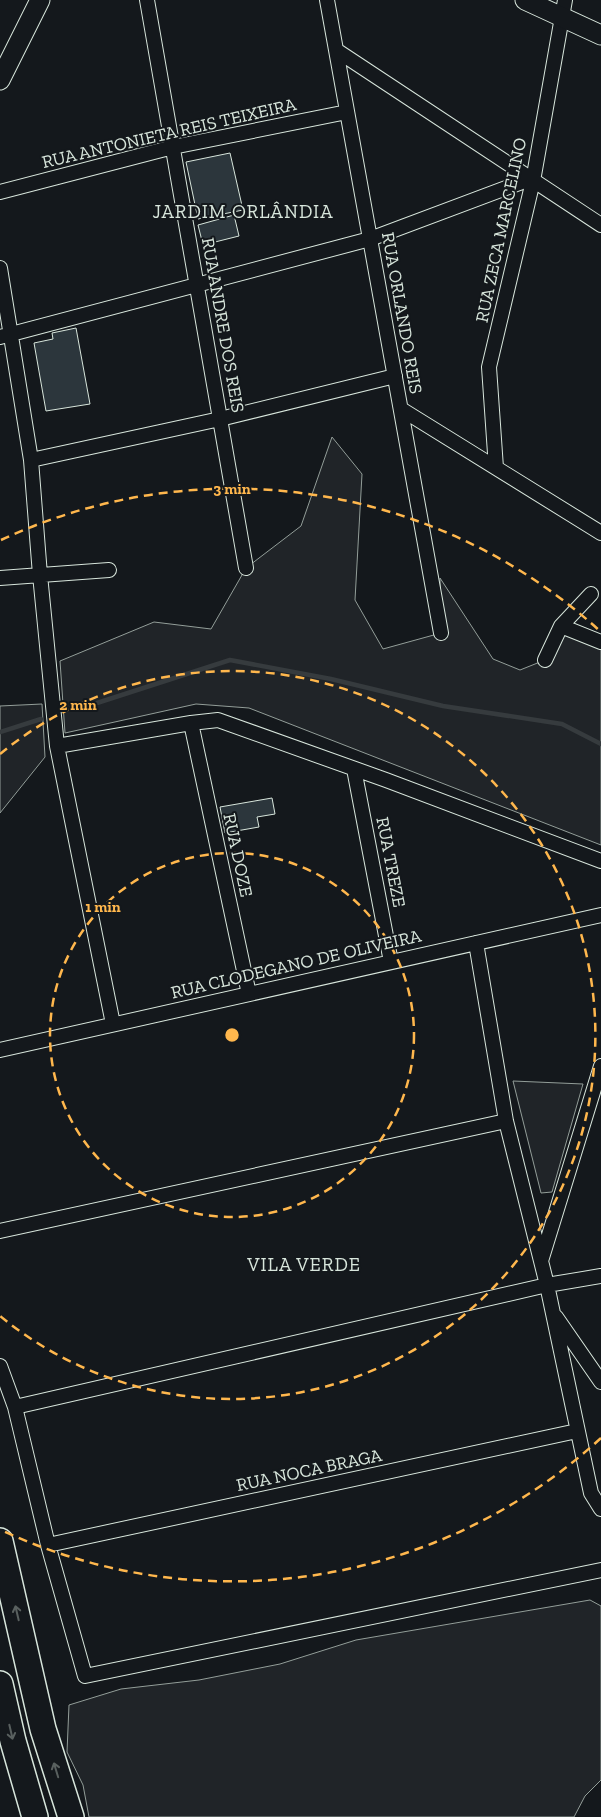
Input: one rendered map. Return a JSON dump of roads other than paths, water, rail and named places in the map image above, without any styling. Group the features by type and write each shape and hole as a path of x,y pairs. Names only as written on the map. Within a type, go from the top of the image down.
{"highway":[{"path":"0,1541 44,1729 70,1817"},
{"path":"0,1684 13,1741 35,1817"}],"main road":[{"path":"0,80 40,0"},
{"path":"525,0 563,8 601,35"}],"street":[{"name":"RUA ANDRE DOS REIS","path":"147,0 246,568"},
{"name":"RUA ORLANDO REIS","path":"327,0 441,633"},
{"name":"RUA ZECA MARCELINO","path":"496,468 490,367 532,180 563,8"},
{"path":"336,50 601,225"},
{"name":"RUA ANTONIETA REIS TEIXEIRA","path":"0,192 173,147 347,112"},
{"path":"6,336 370,239 532,180"},
{"path":"0,268 6,336 32,460 40,575 57,746 112,1024"},
{"path":"32,460 220,419 395,376"},
{"path":"401,409 601,533"},
{"path":"0,578 108,570"},
{"path":"545,660 561,626 591,594"},
{"path":"561,626 601,642"},
{"path":"57,746 218,720 601,861"},
{"name":"RUA DOZE","path":"191,723 249,994"},
{"name":"RUA TREZE","path":"354,769 391,962"},
{"name":"RUA CLODEGANO DE OLIVEIRA","path":"0,1050 601,915"},
{"path":"476,943 506,1121 547,1285 591,1493 601,1508"},
{"path":"541,1262 601,1066"},
{"path":"0,1231 506,1121"},
{"path":"14,1407 547,1285 601,1276"},
{"path":"552,1312 601,1382"},
{"path":"0,1366 14,1407 48,1545 85,1676 601,1570"},
{"name":"RUA NOCA BRAGA","path":"48,1545 577,1431"}],"waterway":[{"path":"97,703 230,660 331,679 443,706 562,724 601,744"},
{"path":"0,732 41,719"}],"district":[{"name":"JARDIM ORLÂNDIA","path":"243,211"},
{"name":"VILA VERDE","path":"304,1264"}]}
